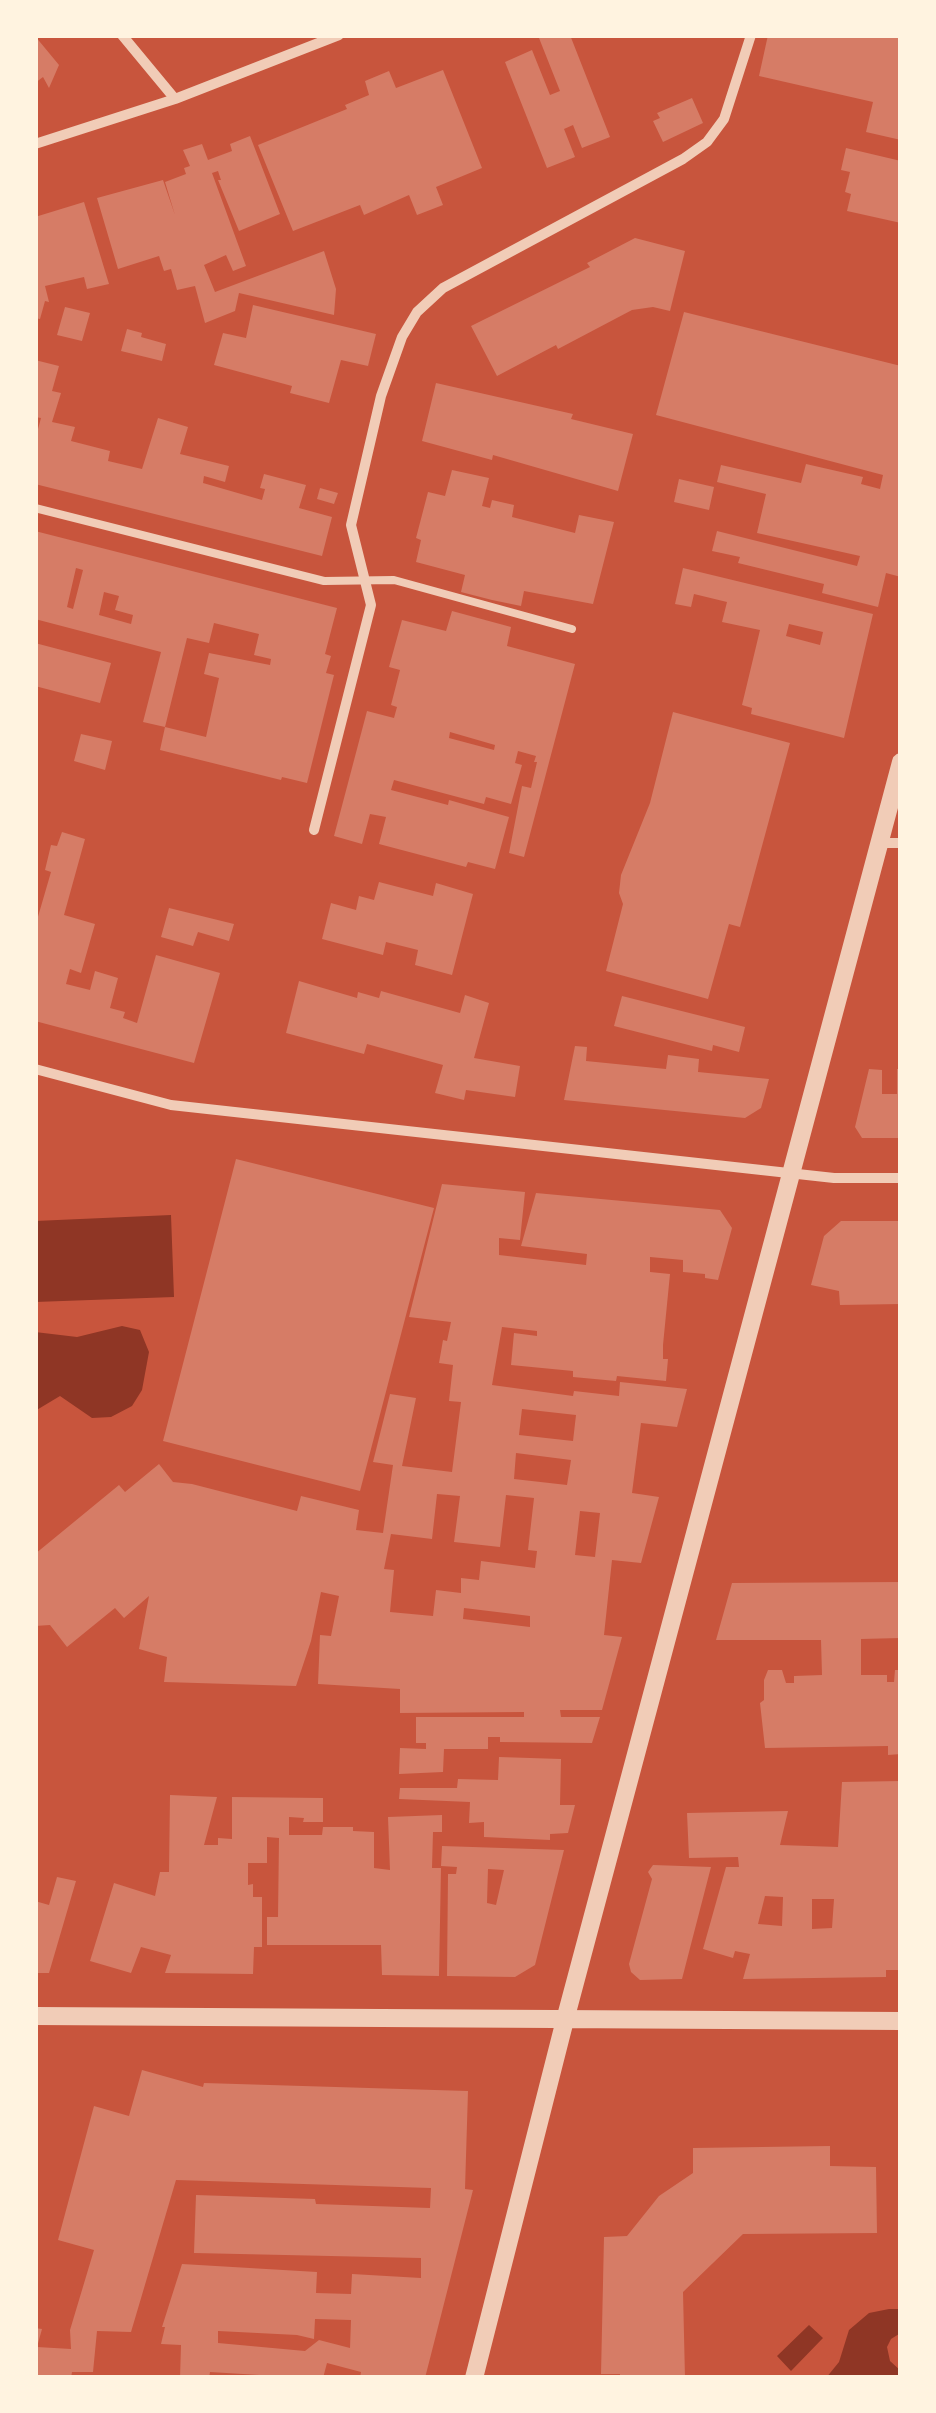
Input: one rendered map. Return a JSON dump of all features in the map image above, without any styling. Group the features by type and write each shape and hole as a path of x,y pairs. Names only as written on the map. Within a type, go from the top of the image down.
{"street":[{"path":"122,35 175,98"},
{"path":"35,144 175,98 339,35"},
{"path":"314,830 371,605 351,524 381,396 402,338 417,312 443,288 683,159 707,142 724,119 751,35"},
{"path":"474,2378 565,2020 901,762"},
{"path":"878,844 901,842"},
{"path":"35,1069 171,1104 834,1178 901,1178"},
{"path":"35,2016 901,2022"}],"lane":[{"path":"35,508 324,582 394,580 572,629"}],"shaded area":[{"path":"171,1215 174,1297 35,1302 35,1221"},
{"path":"122,1326 140,1330 149,1352 142,1390 132,1406 111,1417 92,1418 60,1396 35,1411 35,1332 77,1337"},
{"path":"900,2309 899,2334 887,2347 890,2361 901,2371 901,2378 826,2378 839,2362 849,2330 869,2313"},
{"path":"809,2325 823,2338 791,2371 777,2356"}],"building":[{"path":"570,35 610,137 582,148 573,125 564,129 575,157 547,168 505,62 532,50 550,95 560,91 539,38"},
{"path":"768,35 901,35 901,140 866,132 873,102 759,76"},
{"path":"35,36 59,65 49,88 43,77 35,83"},
{"path":"443,70 482,168 436,187 443,205 417,215 409,195 364,215 360,205 293,231 258,145 347,109 345,105 369,95 365,81 389,71 396,88"},
{"path":"692,98 703,123 663,142 653,121 660,118 657,113"},
{"path":"250,136 280,214 239,231 218,171 212,173 246,266 233,271 226,255 204,265 215,292 324,251 336,289 334,315 239,293 235,311 205,323 195,286 177,290 171,269 164,271 159,256 118,269 97,198 163,180 175,215 165,182 186,174 184,168 190,166 183,150 202,144 208,160 232,151 230,144"},
{"path":"846,148 901,161 901,223 847,211 851,194 845,192 850,172 841,170"},
{"path":"84,202 109,284 87,289 84,277 45,286 49,302 45,301 40,319 35,318 35,217"},
{"path":"635,238 685,251 670,311 653,307 632,310 497,376 471,326 590,267 587,263"},
{"path":"253,305 376,334 368,366 341,360 329,403 290,393 292,386 214,365 223,333 246,338"},
{"path":"65,307 90,313 82,341 57,335"},
{"path":"684,312 901,366 901,577 886,573 878,607 822,593 824,584 738,563 740,557 712,551 717,531 857,566 860,556 757,533 766,494 717,482 721,465 801,483 806,464 863,477 861,484 880,489 883,475 656,415"},
{"path":"127,329 166,344 162,361 121,351"},
{"path":"35,360 59,366 52,391 61,393 52,422 75,427 71,441 110,451 108,461 142,469 158,418 188,427 180,454 229,466 225,482 204,476 203,483 262,500 264,474 306,485 299,508 332,517 322,556 35,484 35,440 41,418 35,417"},
{"path":"436,383 573,414 571,419 633,434 618,491 493,455 492,460 422,441"},
{"path":"452,470 489,478 482,506 490,508 492,500 514,505 512,517 575,533 579,515 614,522 593,604 524,591 521,606 492,600 461,592 465,575 416,562 421,540 416,538 428,492 445,496"},
{"path":"679,479 714,487 709,510 674,502"},
{"path":"320,488 338,493 334,504 317,499"},
{"path":"35,531 337,608 325,654 331,656 326,673 334,675 307,783 160,750 165,727 143,722 161,652 35,619","holes":["76,568 83,570 73,609 67,607","104,592 119,596 115,610 133,615 131,624 99,615","214,623 259,634 254,655 271,659 270,665 209,653 204,674 219,678 206,737 165,727 187,638 209,643"]},
{"path":"683,568 873,614 844,738 751,714 752,708 742,705 760,630 722,622 727,602 694,594 691,607 675,604","holes":["789,624 823,632 820,645 786,636"]},
{"path":"452,611 511,627 507,646 575,664 524,857 509,853 522,786 531,788 536,756 518,751 515,763 522,765 511,804 486,797 484,804 394,780 391,790 448,805 449,800 509,817 495,869 468,862 466,867 379,844 386,817 370,814 362,844 334,836 367,711 394,718 397,707 391,705 400,670 389,667 402,620 446,631","holes":["450,732 495,745 494,750 449,738"]},
{"path":"35,643 111,663 100,703 35,686"},
{"path":"673,712 790,743 740,927 729,924 708,999 606,971 623,904 619,893 621,875 650,803"},
{"path":"81,734 112,741 105,770 74,761"},
{"path":"62,832 85,839 64,915 95,924 81,973 70,969 66,984 90,990 95,971 118,978 110,1008 125,1012 123,1018 137,1023 156,955 220,973 194,1063 35,1021 35,927 51,872 45,870 51,845 57,846"},
{"path":"379,882 433,896 436,883 473,894 452,975 415,965 418,950 386,942 383,955 322,939 331,903 356,910 359,896 374,900"},
{"path":"169,908 234,924 229,941 198,932 193,946 161,937"},
{"path":"299,981 357,998 358,992 379,998 381,991 460,1013 465,995 489,1003 474,1058 520,1066 515,1097 466,1090 464,1100 435,1093 443,1065 367,1044 364,1054 286,1033"},
{"path":"622,996 745,1027 739,1052 713,1045 712,1051 614,1026"},
{"path":"575,1046 587,1047 586,1061 666,1069 668,1055 699,1059 698,1072 769,1079 761,1108 745,1118 564,1100"},
{"path":"869,1069 882,1070 882,1094 897,1094 897,1069 901,1069 901,1138 862,1138 855,1127"},
{"path":"236,1159 434,1208 360,1491 163,1441"},
{"path":"442,1184 525,1192 520,1240 499,1238 499,1255 586,1265 587,1254 521,1246 536,1193 720,1210 732,1228 718,1280 683,1272 683,1260 650,1257 650,1272 670,1274 663,1345 663,1359 668,1359 666,1381 573,1377 573,1371 511,1365 514,1333 537,1336 537,1331 502,1327 492,1385 573,1396 574,1391 619,1396 620,1382 687,1389 677,1427 641,1423 632,1493 659,1497 641,1563 612,1560 604,1635 622,1637 602,1710 560,1710 561,1717 600,1717 592,1743 500,1742 500,1737 488,1737 488,1749 444,1749 443,1772 399,1774 400,1748 426,1749 426,1743 416,1743 416,1717 524,1717 524,1712 400,1713 400,1689 318,1684 320,1635 331,1636 339,1596 321,1592 296,1686 164,1682 167,1657 139,1649 149,1596 124,1618 115,1608 67,1647 50,1625 35,1626 35,1554 119,1485 125,1492 159,1464 173,1482 297,1511 301,1496 359,1510 356,1530 383,1533 393,1465 373,1462 390,1394 416,1398 402,1466 452,1472 461,1402 449,1401 453,1365 439,1363 451,1322 409,1317","holes":["522,1409 576,1415 573,1441 519,1435","516,1453 571,1460 567,1485 514,1479","437,1494 460,1496 454,1542 500,1547 506,1495 534,1498 528,1550 537,1551 535,1568 481,1561 479,1580 461,1578 461,1593 436,1590 433,1616 390,1612 394,1570 384,1569 391,1534 432,1539","580,1511 600,1513 595,1557 575,1555","464,1608 530,1616 530,1627 463,1619"]},
{"path":"841,1221 901,1221 901,1304 840,1305 839,1291 811,1285 824,1236"},
{"path":"901,1582 901,1638 861,1639 861,1675 887,1675 887,1682 894,1682 895,1670 901,1670 901,1754 888,1755 888,1746 765,1748 760,1703 764,1700 768,1670 782,1670 786,1683 794,1683 794,1676 822,1675 821,1640 716,1640 732,1583"},
{"path":"499,1757 561,1759 560,1805 575,1805 568,1833 550,1834 550,1840 484,1837 484,1822 469,1823 470,1802 399,1799 400,1788 457,1788 458,1779 498,1780"},
{"path":"901,1781 901,1970 886,1970 886,1977 743,1979 750,1954 735,1951 733,1958 703,1949 726,1867 739,1867 738,1857 689,1858 687,1813 788,1811 780,1845 838,1847 842,1782","holes":["765,1896 783,1897 782,1926 758,1924","812,1899 834,1899 832,1928 812,1929"]},
{"path":"170,1795 217,1797 204,1845 218,1845 218,1838 232,1839 232,1797 323,1798 323,1822 289,1817 289,1835 322,1835 323,1827 374,1832 374,1868 390,1870 388,1817 442,1815 442,1832 433,1832 432,1868 441,1868 439,1976 382,1975 381,1945 267,1945 267,1917 278,1917 279,1838 267,1837 267,1863 248,1863 248,1885 253,1884 253,1897 262,1897 262,1947 254,1947 253,1974 165,1973 171,1955 141,1947 131,1973 90,1961 114,1883 155,1896 160,1872 169,1872"},
{"path":"442,1846 564,1850 535,1965 515,1977 447,1976 448,1874 456,1874 457,1867 441,1866","holes":["488,1869 504,1870 496,1905 487,1903"]},
{"path":"653,1865 711,1867 682,1979 640,1980 631,1972 629,1964 652,1879 648,1872"},
{"path":"57,1877 76,1881 49,1973 35,1973 35,1901 49,1905"},
{"path":"142,2070 203,2087 204,2083 468,2091 465,2189 473,2190 425,2378 360,2378 361,2372 327,2363 323,2378 258,2378 259,2375 210,2372 209,2378 180,2378 181,2345 161,2344 162,2327 182,2264 317,2272 316,2293 351,2294 352,2274 421,2278 421,2258 194,2253 196,2195 430,2208 431,2188 176,2180 131,2332 97,2331 93,2372 72,2372 71,2378 35,2378 35,2328 42,2329 37,2347 71,2349 70,2330 94,2250 58,2240 94,2106 129,2116","holes":["315,2319 351,2320 350,2348 319,2340 305,2351 218,2343 218,2331 314,2339"]},
{"path":"830,2146 830,2166 876,2167 877,2233 743,2234 683,2292 685,2378 620,2378 620,2374 601,2374 604,2237 627,2236 659,2196 693,2173 693,2148"}]}
